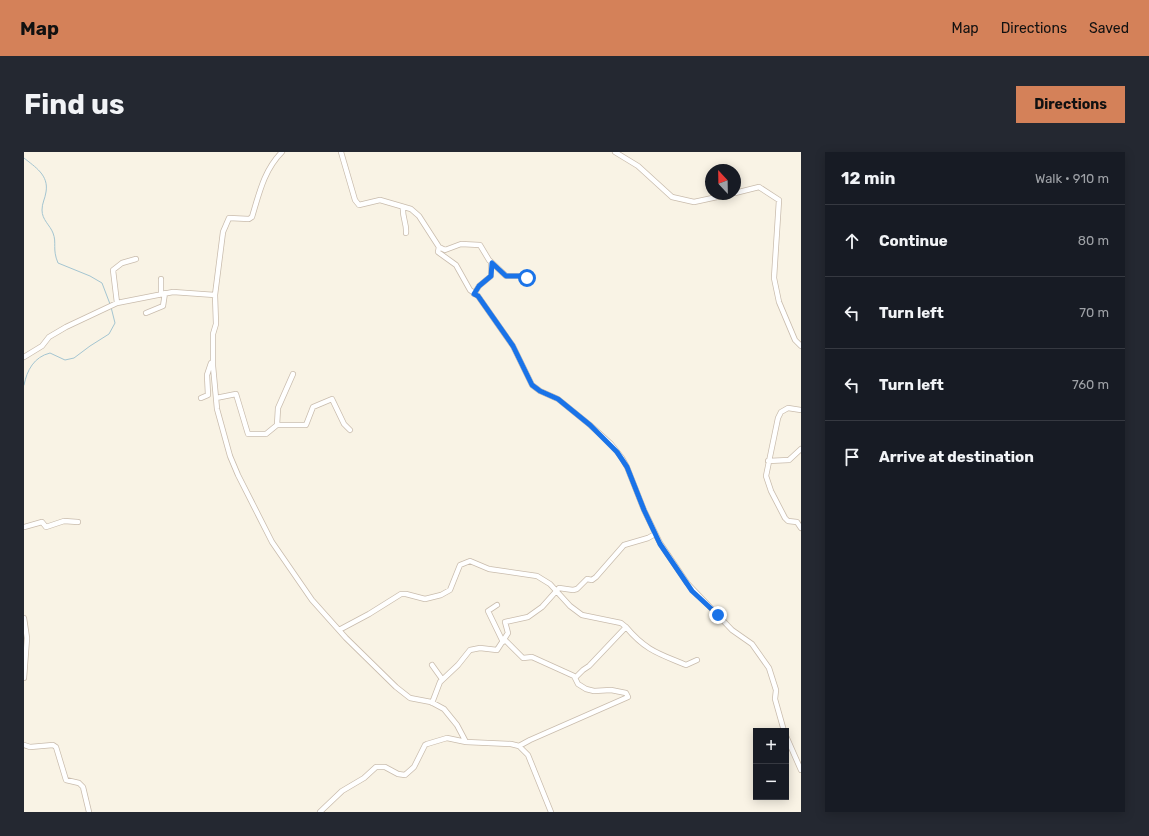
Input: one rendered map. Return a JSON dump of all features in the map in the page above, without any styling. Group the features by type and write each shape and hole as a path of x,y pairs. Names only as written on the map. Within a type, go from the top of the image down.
{"street":[{"path":"282,152 270,165 259,192 252,217 249,219 232,218 226,221 220,245 214,295 216,324 213,334 213,359 216,398 230,456 265,532 307,594 380,673 410,698 440,706 449,714 466,742"},
{"path":"341,152 357,203 359,205 380,200 411,208 419,216 439,247 445,250 461,244 479,245 492,263 506,276 525,276 527,278"},
{"path":"615,152 638,166 672,197 694,202 705,200"},
{"path":"741,192 760,187 779,200 774,278 775,290 795,340 801,346"},
{"path":"403,207 403,218 406,233"},
{"path":"439,247 438,252 456,266 470,290 478,296 513,346 532,385 540,391 558,399 590,425 617,452 627,467 655,534 692,591 732,630 752,644 769,668 776,690 775,699 783,728"},
{"path":"117,303 113,270 122,264 136,259"},
{"path":"474,294 479,286 491,276 492,263"},
{"path":"146,313 162,306 163,294 161,279"},
{"path":"24,357 42,346 49,337 66,327 117,303 163,294 189,292 214,295"},
{"path":"200,398 208,395 208,375 213,359"},
{"path":"277,425 278,408 293,374"},
{"path":"216,398 236,394 249,435 266,434 277,425 306,424 313,407 332,399 344,424 350,430"},
{"path":"801,410 790,408 780,414 768,461 766,476 771,491 786,520 797,522 801,528"},
{"path":"768,461 789,460 801,449"},
{"path":"24,527 42,522 46,527 64,521 78,522"},
{"path":"432,703 438,685 442,679 458,665 470,650 480,648 495,651 504,641 508,633 505,622 528,617 542,607 561,588 573,590 577,589 587,579 592,580 596,577 624,545 655,534"},
{"path":"339,630 370,614 401,594 425,599 441,595 450,590 460,565 470,561 489,568 537,576 550,584 570,606 582,615 621,623 646,648 677,663 686,665 697,660"},
{"path":"497,605 488,611 504,641 523,658 532,657 576,677 578,684 586,689 594,691 621,691 626,693 628,697 519,746"},
{"path":"24,618 27,638 24,678"},
{"path":"576,677 589,666 626,627"},
{"path":"432,665 442,679"},
{"path":"320,812 342,791 364,778 376,767 385,767 398,774 404,775 414,767 425,745 447,738 466,742 511,744 519,746 528,755 551,812"},
{"path":"789,743 801,770"},
{"path":"24,745 30,747 53,745 56,747 66,780 79,783 83,787 90,812"}],"waterway":[{"path":"24,158 37,168 45,181 46,192 42,205 42,214 53,233 55,240 55,254 58,263 90,276 102,283 110,304"},
{"path":"24,385 29,369 44,355 50,353 65,360 74,358 109,334 115,323 111,307"}],"route":[{"path":"527,278 526,276 506,276 492,263 491,276 479,286 474,294 478,296 513,346 532,385 540,391 558,399 611,444 622,458 660,544 692,591 718,615"}]}
